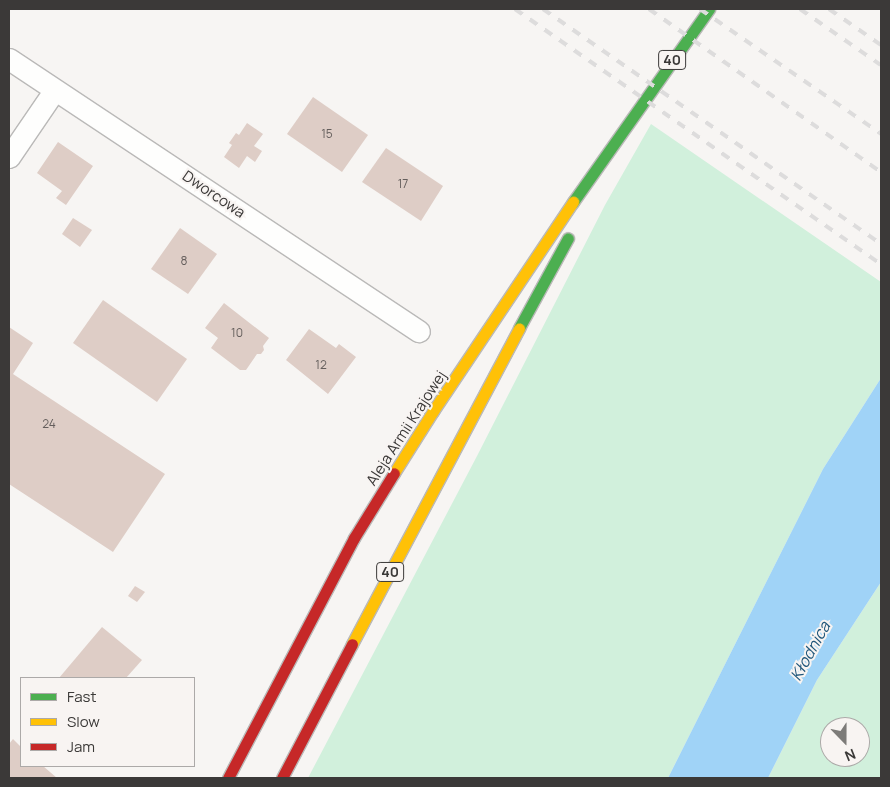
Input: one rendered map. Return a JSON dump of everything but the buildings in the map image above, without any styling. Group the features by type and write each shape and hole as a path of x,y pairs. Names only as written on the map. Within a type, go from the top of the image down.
{"main road":[{"name":"Aleja Armii Krajowej","path":"228,778 354,538 434,411 636,111 709,9"},
{"name":"Aleja Armii Krajowej","path":"591,197 636,111"},
{"name":"40","path":"282,778 498,366 572,231"}],"street":[{"name":"Dworcowa","path":"9,59 54,91 419,331"},
{"path":"9,157 54,91"}],"green space":[{"path":"651,124 881,282 881,378 823,469 668,778 308,778 477,456 605,205"},
{"path":"881,582 881,778 768,778 817,680"}],"water":[{"name":"Kłodnica","path":"881,378 881,582 817,680 768,778 668,778 823,469"}],"railway":[{"path":"515,9 881,264"},
{"path":"543,9 881,244"},
{"path":"649,9 881,172"},
{"path":"700,9 881,134"},
{"path":"800,9 881,65"},
{"path":"829,9 881,45"}],"traffic: fast":[{"path":"573,202 709,9"},
{"path":"519,328 568,238"}],"traffic: slow":[{"path":"394,473 433,411 573,202"},
{"path":"352,644 519,328"}],"traffic: jam":[{"path":"228,778 354,538 394,473"},
{"path":"282,778 352,644"}]}
